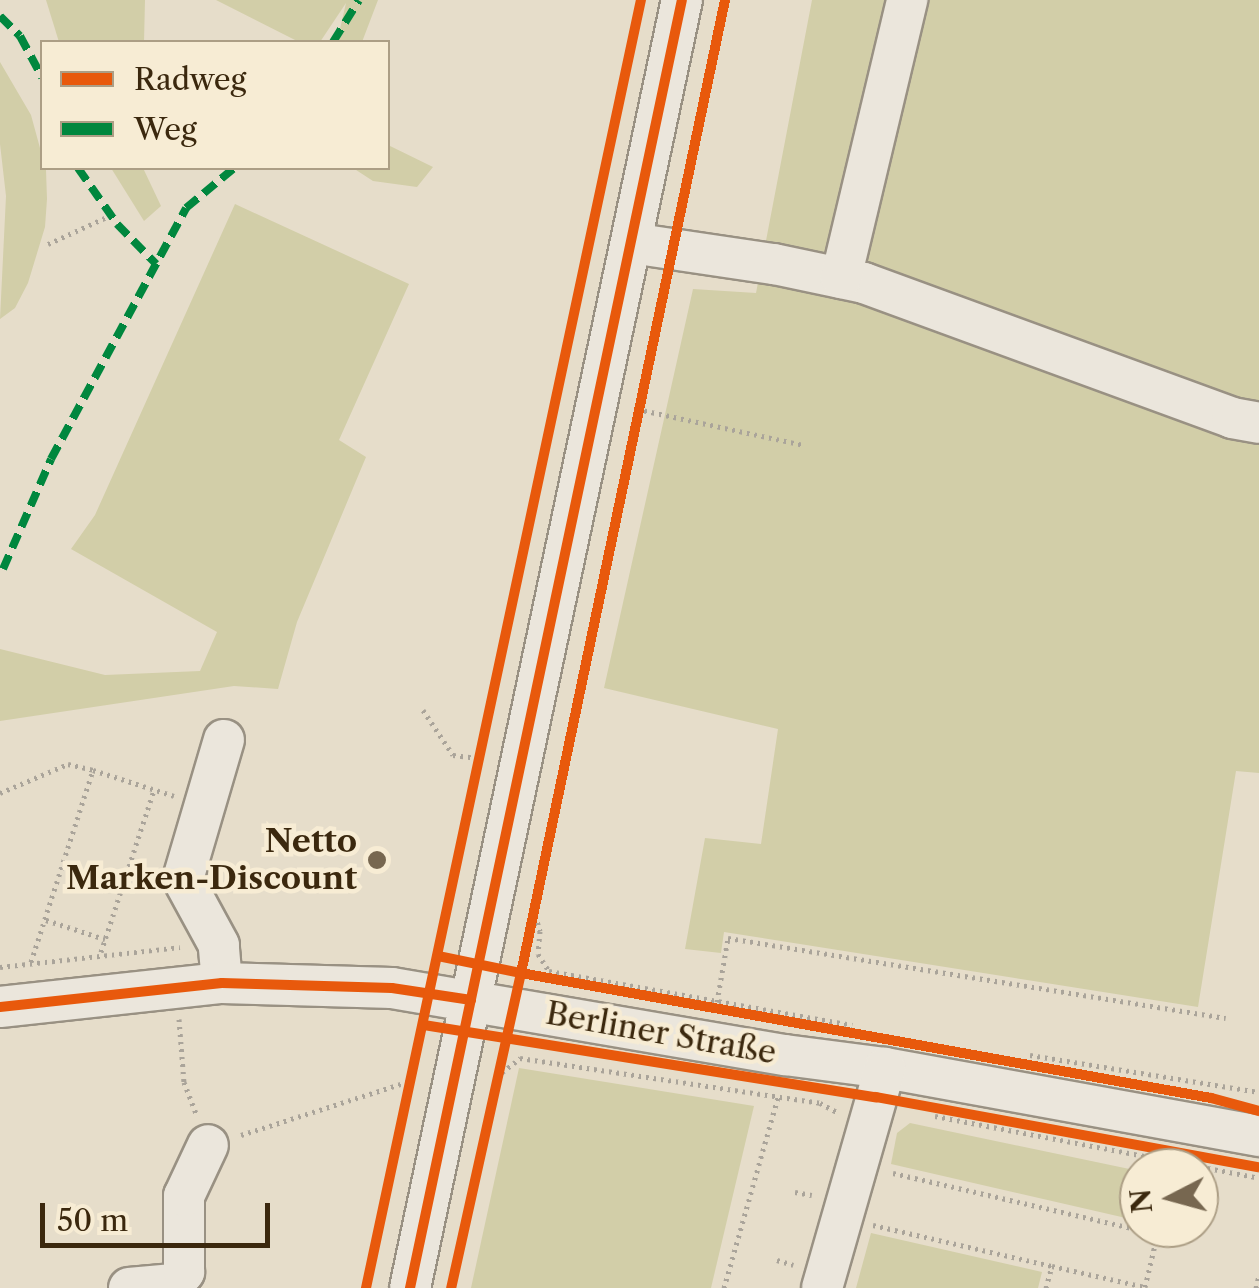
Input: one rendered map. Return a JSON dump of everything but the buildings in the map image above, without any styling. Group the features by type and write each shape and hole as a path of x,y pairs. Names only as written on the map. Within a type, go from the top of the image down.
{"street":[{"path":"841,278 908,0"},
{"path":"410,1288 632,243 676,1"},
{"path":"632,243 841,278 1259,423"},
{"path":"222,983 219,945 192,902 184,879 224,740"},
{"name":"Berliner Straße","path":"0,1008 222,983 392,988 471,1000 517,990 785,1056 874,1067 1259,1136"},
{"path":"822,1288 874,1067"},
{"path":"130,1288 174,1284 184,1272 184,1196 208,1145"}],"path":[{"path":"48,244 111,215"},
{"path":"637,409 802,445"},
{"path":"422,710 453,754 478,758"},
{"path":"0,793 68,764 206,806"},
{"path":"31,962 93,770"},
{"path":"101,952 154,790"},
{"path":"533,908 542,962 549,970 571,978"},
{"path":"533,908 517,990 874,1067 1259,1167"},
{"path":"45,919 105,939"},
{"path":"717,1002 728,938 1226,1018"},
{"path":"176,987 184,1082 208,1145 410,1081"},
{"path":"496,1077 520,1058 778,1096 724,1288"},
{"path":"1021,1064 1224,1100"},
{"path":"708,1072 822,1090"},
{"path":"917,1112 1119,1154"},
{"path":"879,1170 1119,1222"},
{"path":"1219,1172 1259,1178"},
{"path":"865,1223 1145,1287 1155,1248"},
{"path":"1046,1288 1052,1266"},
{"path":"1256,1288 1259,1275"}],"shaded area":[{"path":"46,0 145,0 144,40 58,40"},
{"path":"216,0 378,0 363,40 337,40 346,3 321,40 295,40"},
{"path":"812,0 1259,0 1259,773 1236,771 1198,1007 724,932 721,953 685,949 705,838 761,844 778,729 604,688 693,289 756,293"},
{"path":"0,62 31,115 40,148 40,170 46,170 47,199 45,227 28,283 15,308 0,319 6,196 0,144"},
{"path":"390,146 433,167 417,187 373,181 356,170 390,170"},
{"path":"112,170 144,170 161,206 144,221"},
{"path":"235,204 409,284 339,440 366,457 297,622 278,689 234,686 0,721 0,649 105,675 200,671 217,632 71,549 95,515"},
{"path":"519,1068 754,1106 711,1288 471,1288"},
{"path":"910,1123 1119,1167 1119,1216 891,1164 897,1133"},
{"path":"871,1233 1042,1272 1038,1288 856,1288"}],"marked path":[{"path":"334,40 359,0"},
{"path":"0,16 20,36 40,73"},
{"path":"79,170 117,224 156,264"},
{"path":"3,569 51,459 186,208 232,170"}],"cycle path":[{"path":"366,1288 641,0"},
{"path":"410,1288 682,0"},
{"path":"725,0 521,973 1211,1098 1259,1111"},
{"path":"438,956 521,973 451,1288"},
{"path":"0,1007 222,983 392,988 471,1000"},
{"path":"424,1025 876,1097 1259,1167"}],"place":[{"name":"Netto Marken-Discount","path":"377,860"}]}
